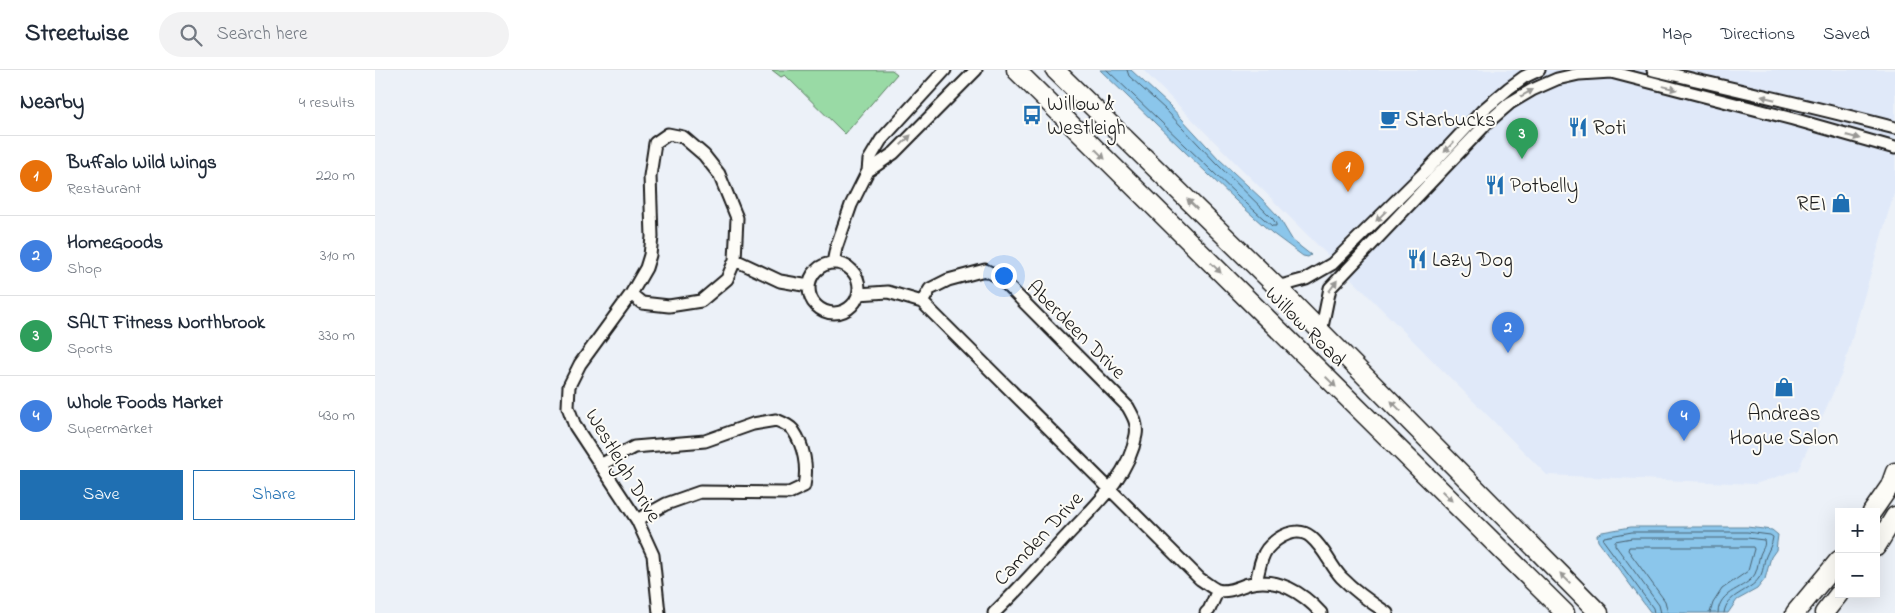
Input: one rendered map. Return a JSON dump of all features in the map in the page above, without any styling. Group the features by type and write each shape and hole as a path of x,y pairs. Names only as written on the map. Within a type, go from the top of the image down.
{"main road":[{"name":"Willow Road","path":"1016,70 1565,613"},
{"name":"Willow Road","path":"1055,70 1277,287 1599,613"},
{"path":"1875,508 1889,486 1895,472"},
{"path":"1880,540 1895,516"},
{"path":"1795,613 1835,565"},
{"path":"1824,613 1836,598"}],"street":[{"path":"833,263 836,248 851,205 868,171 869,160 881,140 945,70"},
{"path":"868,171 893,153 976,70"},
{"path":"1277,287 1307,279 1333,264 1427,170 1482,111 1524,77 1539,70"},
{"path":"1653,70 1895,128"},
{"path":"1321,332 1330,288 1489,122 1510,103 1532,90 1557,79 1579,74 1611,72 1793,119 1895,148"},
{"name":"Westleigh Drive","path":"631,294 642,303 669,306 701,301 727,279 735,260 737,218 719,174 704,155 683,137 668,134 655,144 650,176 652,237 646,268 631,294 580,364 569,386 568,407 575,426 637,520 653,555 659,613"},
{"path":"735,260 780,281 809,286"},
{"path":"833,263 841,264 853,272 859,286 855,302 850,308 834,313 826,312 819,308 809,294 809,286 814,272 820,267 833,263"},
{"name":"Aberdeen Drive","path":"922,302 930,289 948,280 985,270 999,277 1128,406 1136,421 1136,435 1126,464 1110,489"},
{"path":"858,294 888,292 922,302 1200,579 1217,590 1231,590 1257,582 1280,584 1299,592 1321,613"},
{"path":"599,465 634,447 705,441 753,424 776,420 792,428 804,453 806,476 804,486 789,493 700,492 666,504 637,520"},
{"name":"Camden Drive","path":"994,613 1016,592 1110,489"},
{"path":"1257,582 1262,560 1267,549 1285,534 1297,532 1309,535 1328,556 1339,575 1353,589 1387,613"},
{"path":"1206,613 1217,590"}],"shaded area":[{"path":"1143,70 1895,70 1895,189 1842,373 1798,470 1755,484 1547,475"}],"green space":[{"path":"772,70 892,70 897,74 845,134 785,75 781,77"}],"water":[{"path":"1100,70 1131,70 1170,106 1219,159 1262,199 1278,216 1293,241 1311,255 1308,257 1303,256 1272,233"},
{"path":"1631,527 1747,527 1772,530 1778,535 1776,550 1771,557 1765,579 1757,589 1737,600 1728,613 1651,613 1598,541 1597,535 1602,532"}],"place":[{"name":"Willow & Westleigh","path":"1032,115"},
{"name":"Starbucks","path":"1390,119"},
{"name":"Roti","path":"1578,127"},
{"name":"SALT Fitness Northbrook","path":"1522,159"},
{"name":"Potbelly","path":"1495,185"},
{"name":"Buffalo Wild Wings","path":"1348,192"},
{"name":"REI","path":"1841,203"},
{"name":"Lazy Dog","path":"1417,259"},
{"name":"HomeGoods","path":"1508,353"},
{"name":"Andreas Hogue Salon","path":"1784,387"},
{"name":"Whole Foods Market","path":"1684,441"}]}
